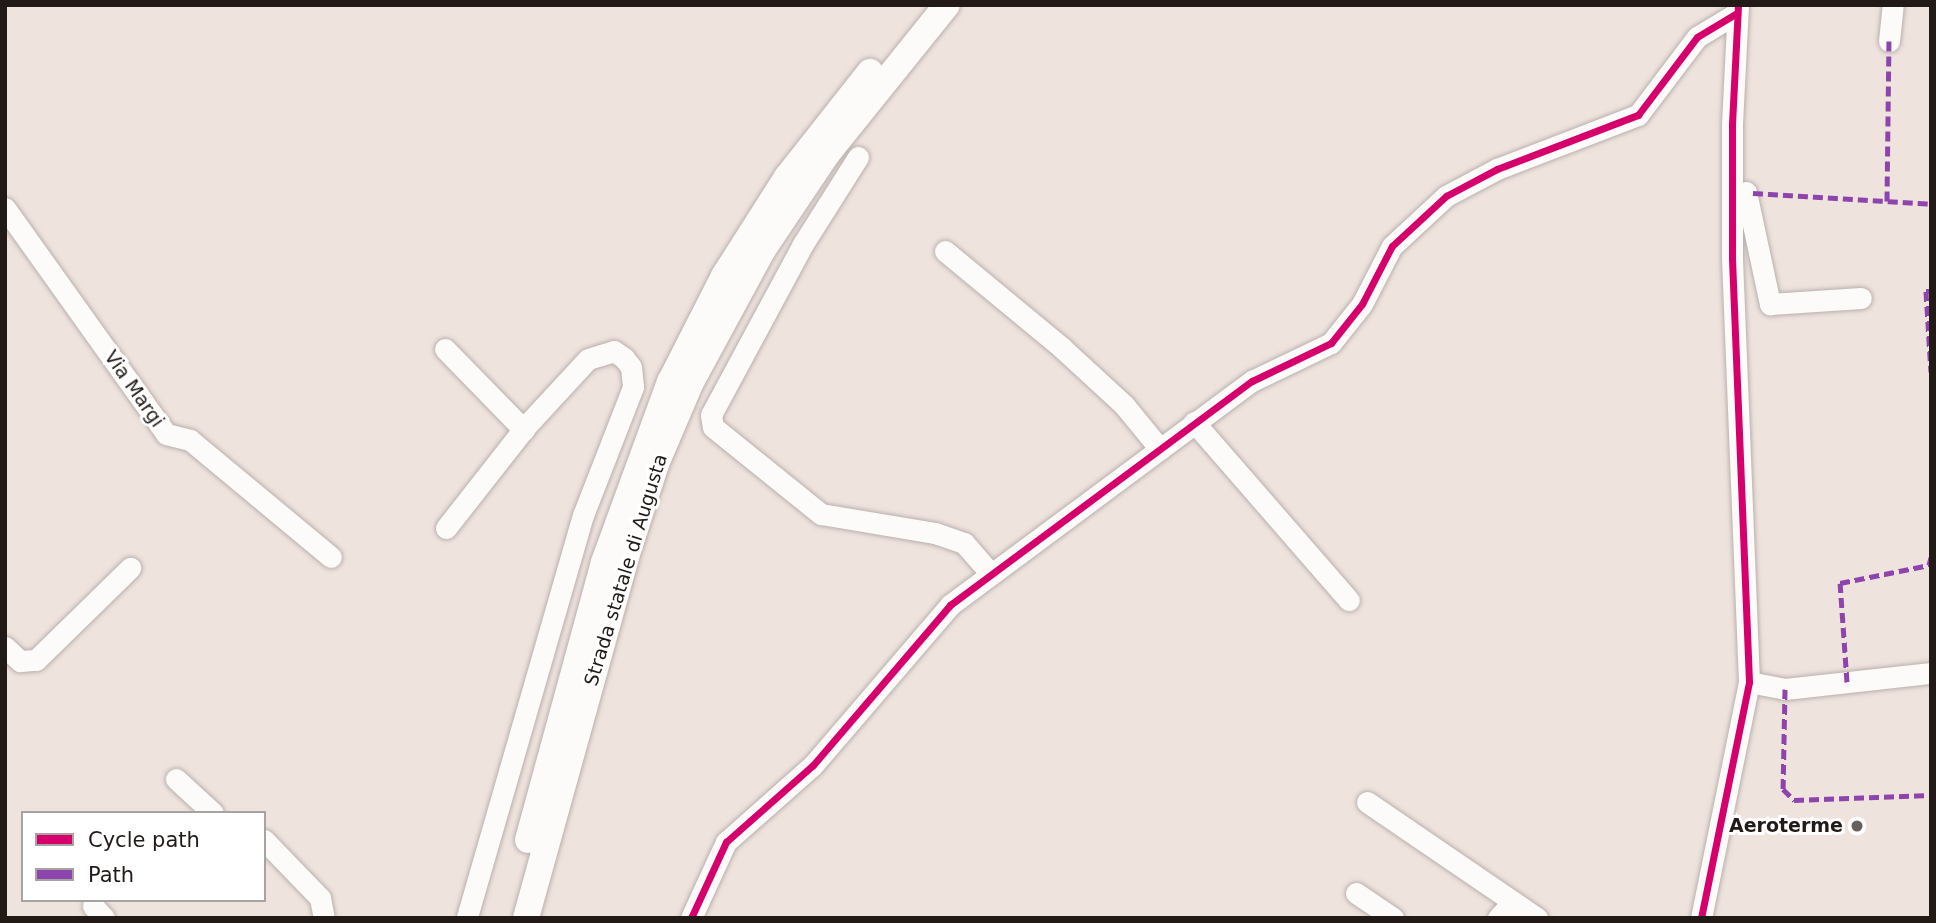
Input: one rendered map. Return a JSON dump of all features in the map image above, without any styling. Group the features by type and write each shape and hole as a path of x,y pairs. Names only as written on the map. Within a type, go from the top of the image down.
{"main road":[{"name":"Strada statale di Augusta","path":"507,918 604,562 670,382 723,276 787,177 924,5"},
{"name":"Strada statale di Augusta","path":"526,918 626,557 656,464 691,382 762,251 827,154 947,5"}],"street":[{"path":"1889,41 1893,5"},
{"path":"1701,918 1749,682 1744,192 1737,9"},
{"path":"691,918 726,842 813,765 950,605 1252,381 1309,356 1341,334 1392,246 1446,196 1497,169 1638,115 1697,37 1737,9"},
{"path":"858,156 803,244 711,415 713,427 821,514 954,540 974,550 991,574"},
{"path":"1744,192 1770,304 1861,298"},
{"name":"Via Margi","path":"5,208 166,434 190,440 331,557"},
{"path":"945,251 1061,347 1124,405 1160,449"},
{"path":"445,349 524,430"},
{"path":"446,528 524,430 587,359 614,351 631,367 633,387 583,514 467,918"},
{"path":"1194,422 1349,600"},
{"path":"5,647 20,661 36,660 130,568"},
{"path":"1749,682 1785,689 1931,673"},
{"path":"176,779 211,811"},
{"path":"1367,802 1537,918"},
{"path":"266,842 320,898 324,918"},
{"path":"1356,893 1393,918"},
{"path":"1498,918 1513,902"}],"marked path":[{"path":"1887,201 1889,41"},
{"path":"1753,193 1931,204"},
{"path":"1931,291 1926,291 1931,372"},
{"path":"1847,682 1840,583 1929,565 1931,557"},
{"path":"1785,689 1783,789 1794,800 1931,795"}],"cycle path":[{"path":"1701,918 1749,682 1732,258 1732,124 1738,5"},
{"path":"691,918 726,842 813,765 950,605 1252,381 1331,343 1362,304 1392,246 1446,196 1497,169 1638,115 1697,37 1737,13"}],"place":[{"name":"Aeroterme","path":"1857,826"}]}
